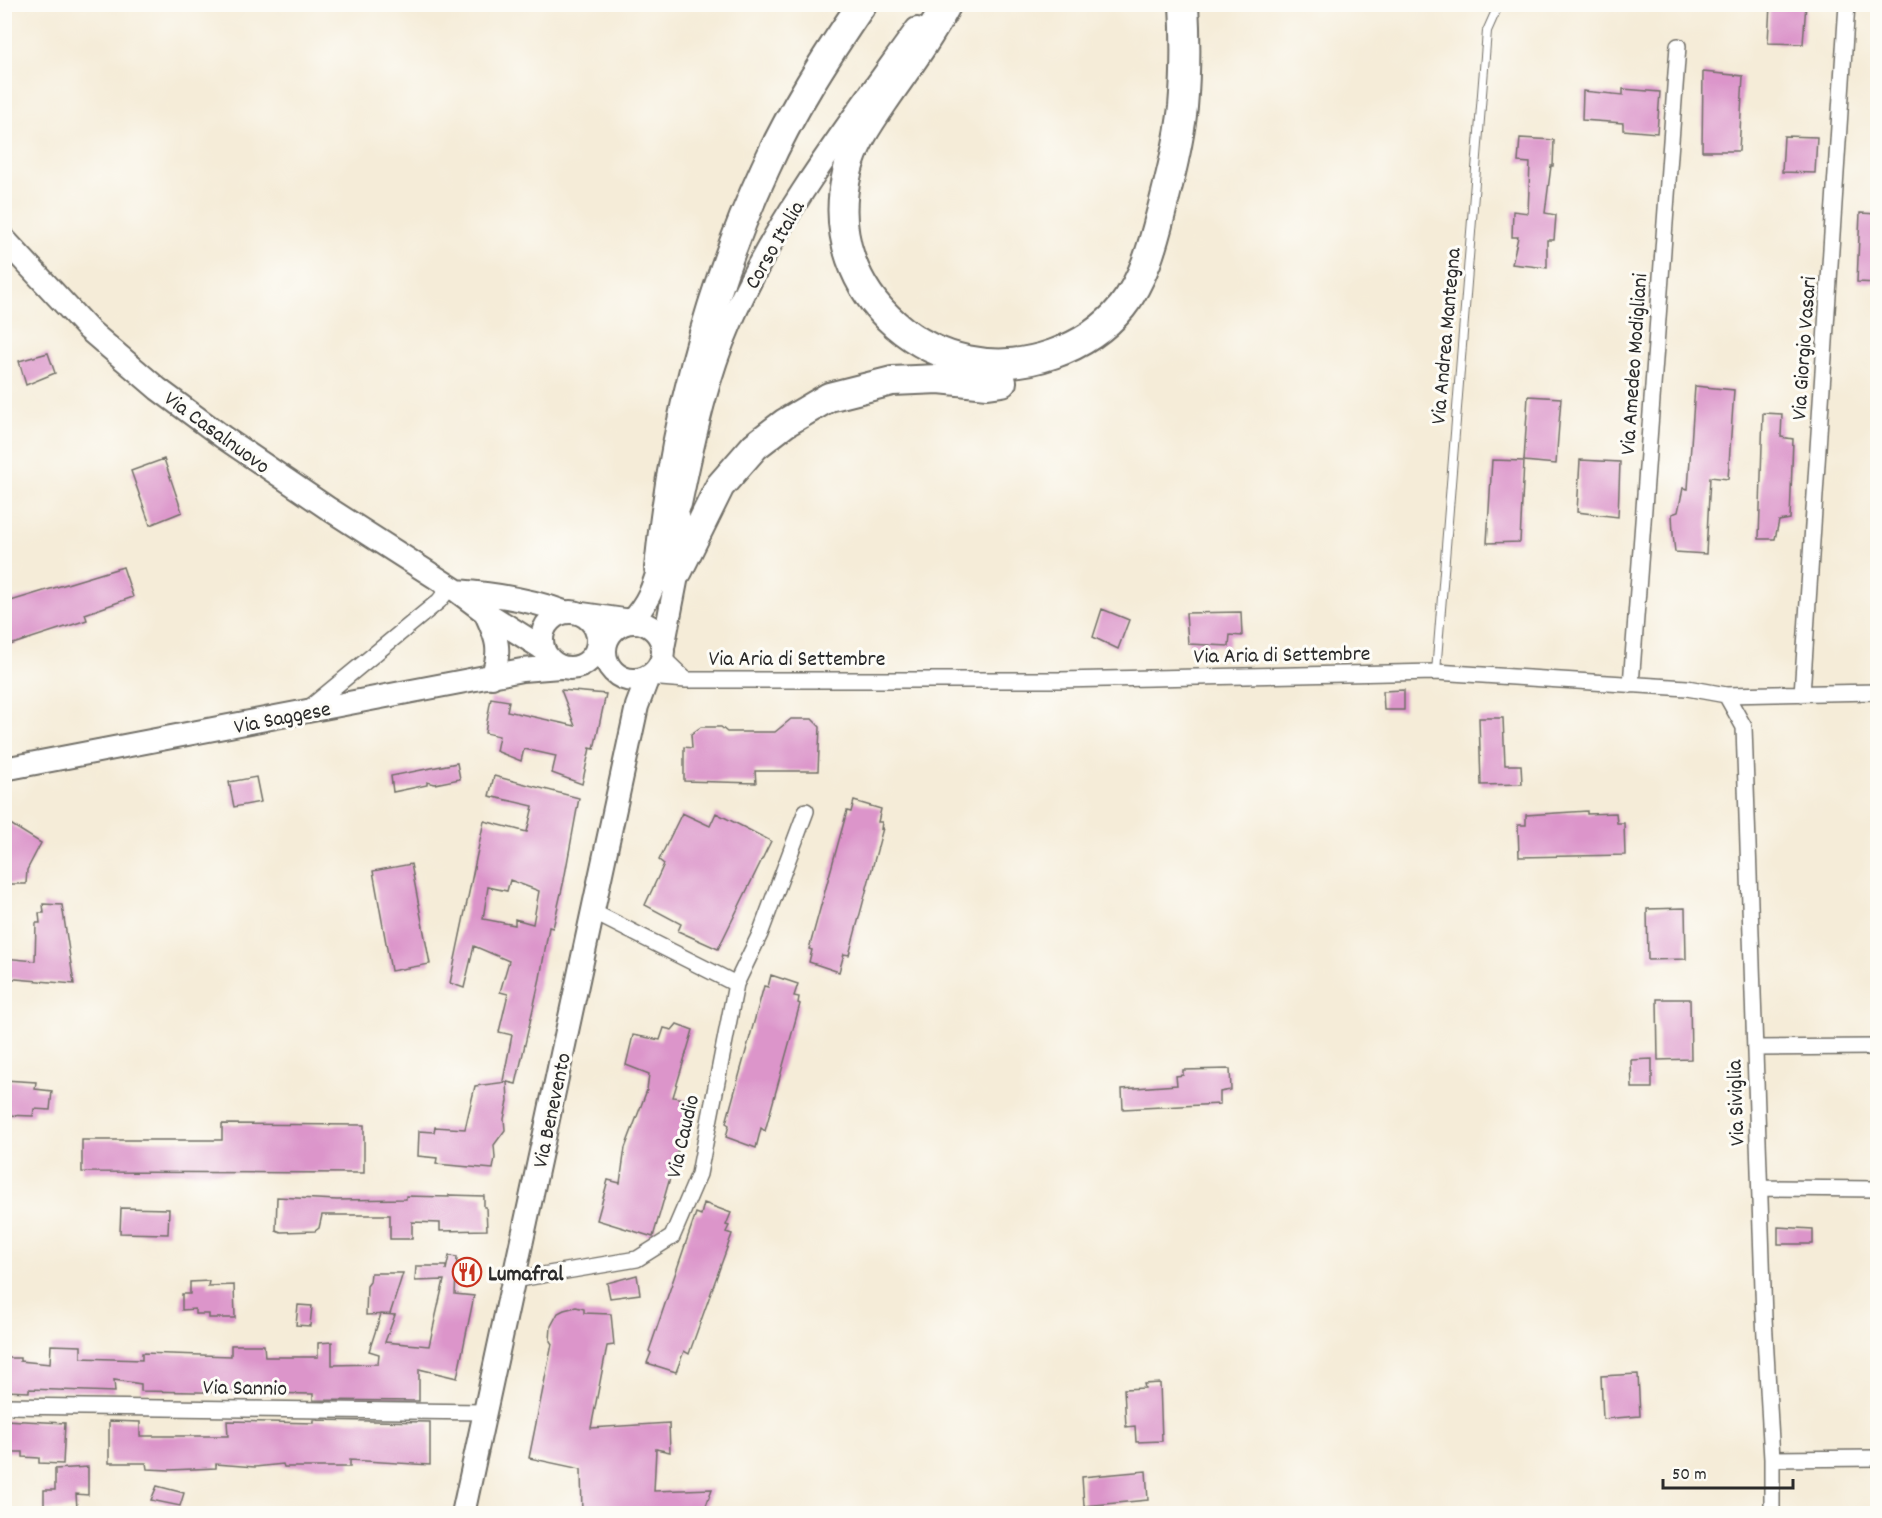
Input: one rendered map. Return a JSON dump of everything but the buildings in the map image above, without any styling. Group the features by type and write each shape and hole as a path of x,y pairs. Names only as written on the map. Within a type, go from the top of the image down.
{"highway":[{"path":"669,569 663,522 684,415 714,299 765,169 800,100 862,4"},
{"path":"947,4 936,25 864,130 853,151 847,175 843,232 849,258 861,284 880,311 903,331 934,350 971,362 1001,365 1036,360 1069,348 1103,327 1122,306 1138,282 1158,225 1170,179 1183,109 1186,45 1184,4"},
{"path":"669,569 720,486 755,446 785,423 829,397 892,381 939,379 988,384 1043,378 1082,361 1124,331 1154,291 1172,240 1199,111 1204,49 1202,4"}],"main road":[{"name":"Corso Italia","path":"669,569 678,514 712,372 729,325 753,274 814,177 935,4"},
{"name":"Via Casalnuovo","path":"4,239 88,329 158,389 223,437 310,496 542,648"},
{"path":"637,706 633,692 625,679 610,669 606,661 605,643 614,628 631,621 643,608 654,588 669,569"},
{"path":"566,668 587,663 597,649 597,633 594,625 573,613 556,615 543,629 542,648 552,663 566,668 633,680 655,672 663,652 669,569"},
{"path":"454,589 541,603 573,613 647,624 660,638 663,652"},
{"path":"485,612 494,633 498,653 492,677"},
{"path":"492,677 542,648"},
{"name":"Via Saggese","path":"4,769 522,670 566,668"},
{"name":"Via Benevento","path":"463,1514 637,706 648,676"}],"street":[{"name":"Via Giorgio Vasari","path":"1802,694 1847,4"},
{"name":"Via Amedeo Modigliani","path":"1631,685 1678,46"},
{"path":"304,712 454,589"},
{"name":"Via Aria di Settembre","path":"663,652 686,680"},
{"name":"Via Aria di Settembre","path":"648,676 686,680 1060,680 1436,672 1687,688 1726,695 1878,692"},
{"name":"Via Siviglia","path":"1726,695 1744,727 1764,1318 1772,1459 1772,1514"},
{"name":"Via Caudio","path":"513,1280 637,1259 672,1237 699,1174 736,984 760,934 806,812"},
{"path":"593,912 736,984"},
{"path":"1755,1048 1878,1047"},
{"path":"1760,1188 1878,1188"},
{"name":"Via Sannio","path":"4,1406 484,1412"},
{"path":"1772,1459 1878,1458"}],"lane":[{"name":"Via Andrea Mantegna","path":"1436,672 1486,30 1499,4"}],"place":[{"name":"Lumafral","path":"467,1272"}]}
